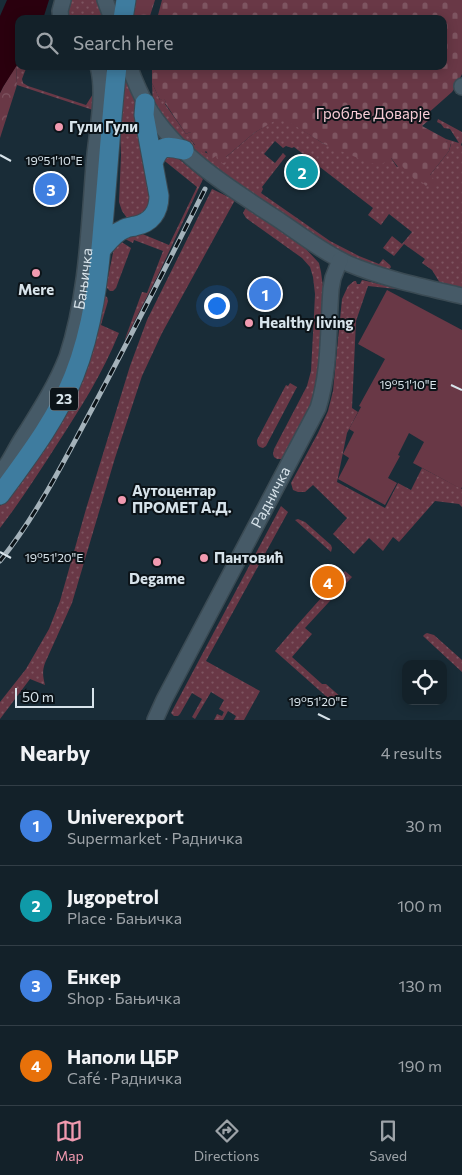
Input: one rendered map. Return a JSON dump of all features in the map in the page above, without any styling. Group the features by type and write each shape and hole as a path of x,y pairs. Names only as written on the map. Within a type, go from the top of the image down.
{"main road":[{"path":"124,15 126,0"},
{"name":"23","path":"0,495 64,399 84,346 96,294 117,70"},
{"path":"101,250 111,237 126,227 145,223 151,219 158,208 159,196 141,95"},
{"path":"153,162 161,149 170,147 184,150"},
{"path":"106,197 118,217 124,222 135,226"}],"street":[{"path":"60,15 64,0"},
{"path":"105,1 110,15"},
{"name":"Бањичка","path":"0,474 50,394 65,362 73,334 84,276 100,108 99,70"},
{"path":"131,70 141,95 165,131 197,163 218,180 340,260 374,273 462,296"},
{"name":"Радничка","path":"155,720 318,408 325,375 331,289 340,260"}],"green space":[{"path":"70,0 96,0 103,15 66,15"},
{"path":"135,0 155,0 150,15 133,15"},
{"name":"Гробље Доварје","path":"162,0 462,0 462,74 452,92 426,115 429,120 422,126 451,143 449,151 430,175 437,183 432,187 429,183 426,186 421,181 418,183 401,165 398,167 391,158 381,165 370,163 324,144 281,117 254,133 226,157 227,162 224,165 216,156 210,160 206,151 203,154 194,146 188,136 191,134 190,132 186,134 164,99 160,100 152,83 152,70 447,70 447,15 158,15"},
{"path":"15,67 17,85 0,138 0,93"},
{"path":"16,70 25,70 22,79 23,83 28,86 86,105 93,94 93,110 17,85"},
{"path":"125,74 136,104 153,193 148,215 127,218 119,202 120,133"},
{"path":"152,83 160,100 164,98 165,104 186,134 190,132 192,134 189,136 195,146 209,154 226,157 254,133 281,116 324,144 391,158 397,167 401,164 418,182 430,175 449,151 451,144 446,139 459,143 450,129 444,128 437,122 438,119 462,132 462,291 440,283 432,270 422,263 425,259 404,244 394,256 383,248 392,236 402,244 412,232 389,214 381,225 368,215 373,208 294,147 286,146 283,148 275,141 264,154 275,163 283,153 286,156 262,187 261,193 330,241 379,264 383,259 390,265 389,270 355,259 335,249 221,176 172,131 153,105"},
{"path":"168,150 203,179 125,340 142,292 147,293 163,251 134,240 133,243 125,239 129,233 140,233 169,245 197,187 161,158"},
{"path":"212,189 235,200 162,333 142,376 115,458 72,603 44,666 45,685 30,679 0,719 0,702 26,669 49,629 60,601 130,366 147,320"},
{"path":"246,207 305,248 319,263 321,272 323,287 319,362 314,391 310,407 283,459 274,457 274,449 307,386 311,371 315,294 313,277 310,267 302,258 246,218 243,213"},
{"path":"120,241 131,248 116,288 110,291 107,288 107,282 114,248"},
{"path":"362,280 405,290 368,286 356,321 352,408 358,412 347,433 337,482 385,508 398,483 411,490 422,468 462,489 462,507 459,504 435,501 399,542 393,537 383,551 369,538 354,554 333,534 347,518 313,485 305,492 298,492 293,490 291,483 328,411 333,391 342,299 348,286 354,281 360,284"},
{"path":"387,290 462,330 462,487 461,489 413,463 424,442 409,433 398,455 400,456 388,478 397,483 385,505 338,479 349,458 343,454 354,432 349,429 361,407 359,406 385,359 358,344"},
{"path":"105,296 108,301 101,325 119,333 113,348 74,418 29,488 0,528 0,506 20,480"},
{"path":"290,383 297,387 266,446 260,447 257,440 286,385 288,386"},
{"path":"281,506 288,512 206,661 260,691 244,720 234,720 236,716 228,711 223,720 214,720 217,714 222,716 224,712 219,709 224,700 211,692 195,719 192,717 202,699 192,693 180,714 174,716 171,713"},
{"path":"298,519 305,522 331,545 331,552 295,520"},
{"path":"345,571 352,577 305,628 312,634 292,657 322,684 326,684 342,698 328,698 275,651"},
{"path":"427,633 434,635 462,660 462,672 423,636"}],"shaded area":[{"path":"7,0 49,0 44,15 15,15 15,68 0,93 0,16"}],"railway":[{"path":"0,561 26,525 60,468 107,382 205,189"}],"place":[{"name":"Гули Гули","path":"59,127"},
{"name":"Jugopetrol","path":"302,172"},
{"name":"Енкер","path":"51,189"},
{"name":"Mere","path":"36,273"},
{"name":"Univerexport","path":"265,294"},
{"name":"Healthy living","path":"249,323"},
{"name":"Аутоцентар ПРОМЕТ А.Д.","path":"122,500"},
{"name":"Пантовић","path":"204,558"},
{"name":"Degame","path":"157,562"},
{"name":"Наполи ЦБР","path":"328,582"}]}
